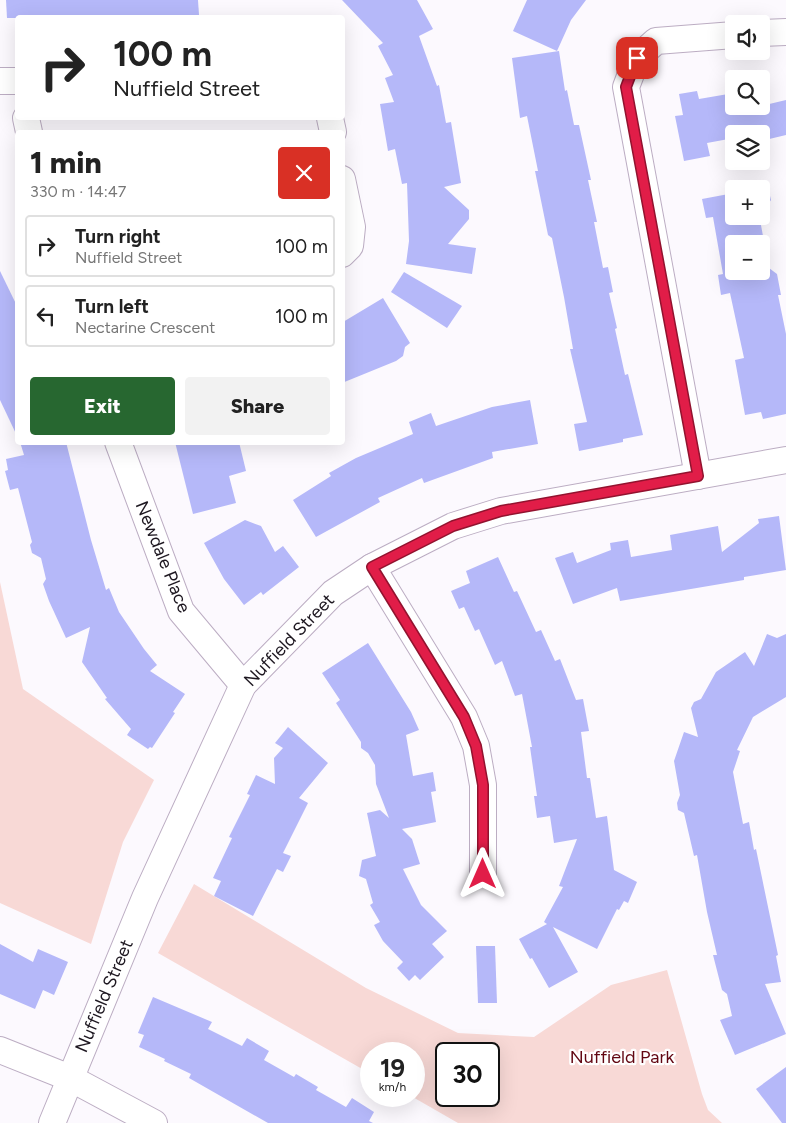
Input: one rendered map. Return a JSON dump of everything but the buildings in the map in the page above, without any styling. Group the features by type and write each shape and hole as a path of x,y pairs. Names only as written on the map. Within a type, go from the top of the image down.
{"street":[{"path":"770,33 786,32"},
{"path":"698,476 626,87 637,58 656,41 725,36"},
{"path":"0,81 15,81"},
{"path":"345,193 352,226 350,246 345,251"},
{"name":"Newdale Place","path":"119,445 181,611 243,685"},
{"name":"Nuffield Street","path":"52,1123 145,898 243,685 334,593 372,567 453,526 501,511 786,460"},
{"path":"372,567 464,717 476,746 483,785 483,874"},
{"path":"0,1050 70,1078 154,1123"}],"green space":[{"path":"0,582 23,689 154,780 123,842 91,944 0,903"},
{"name":"Nuffield Park","path":"194,884 366,988 458,1033 534,1037 611,985 667,970 702,1094 708,1110 722,1123 458,1123 425,1104 425,1042 360,1042 360,1068 158,953"}],"route":[{"path":"483,874 483,785 476,746 464,717 372,567 453,526 501,511 698,476 626,87 637,58"}]}
